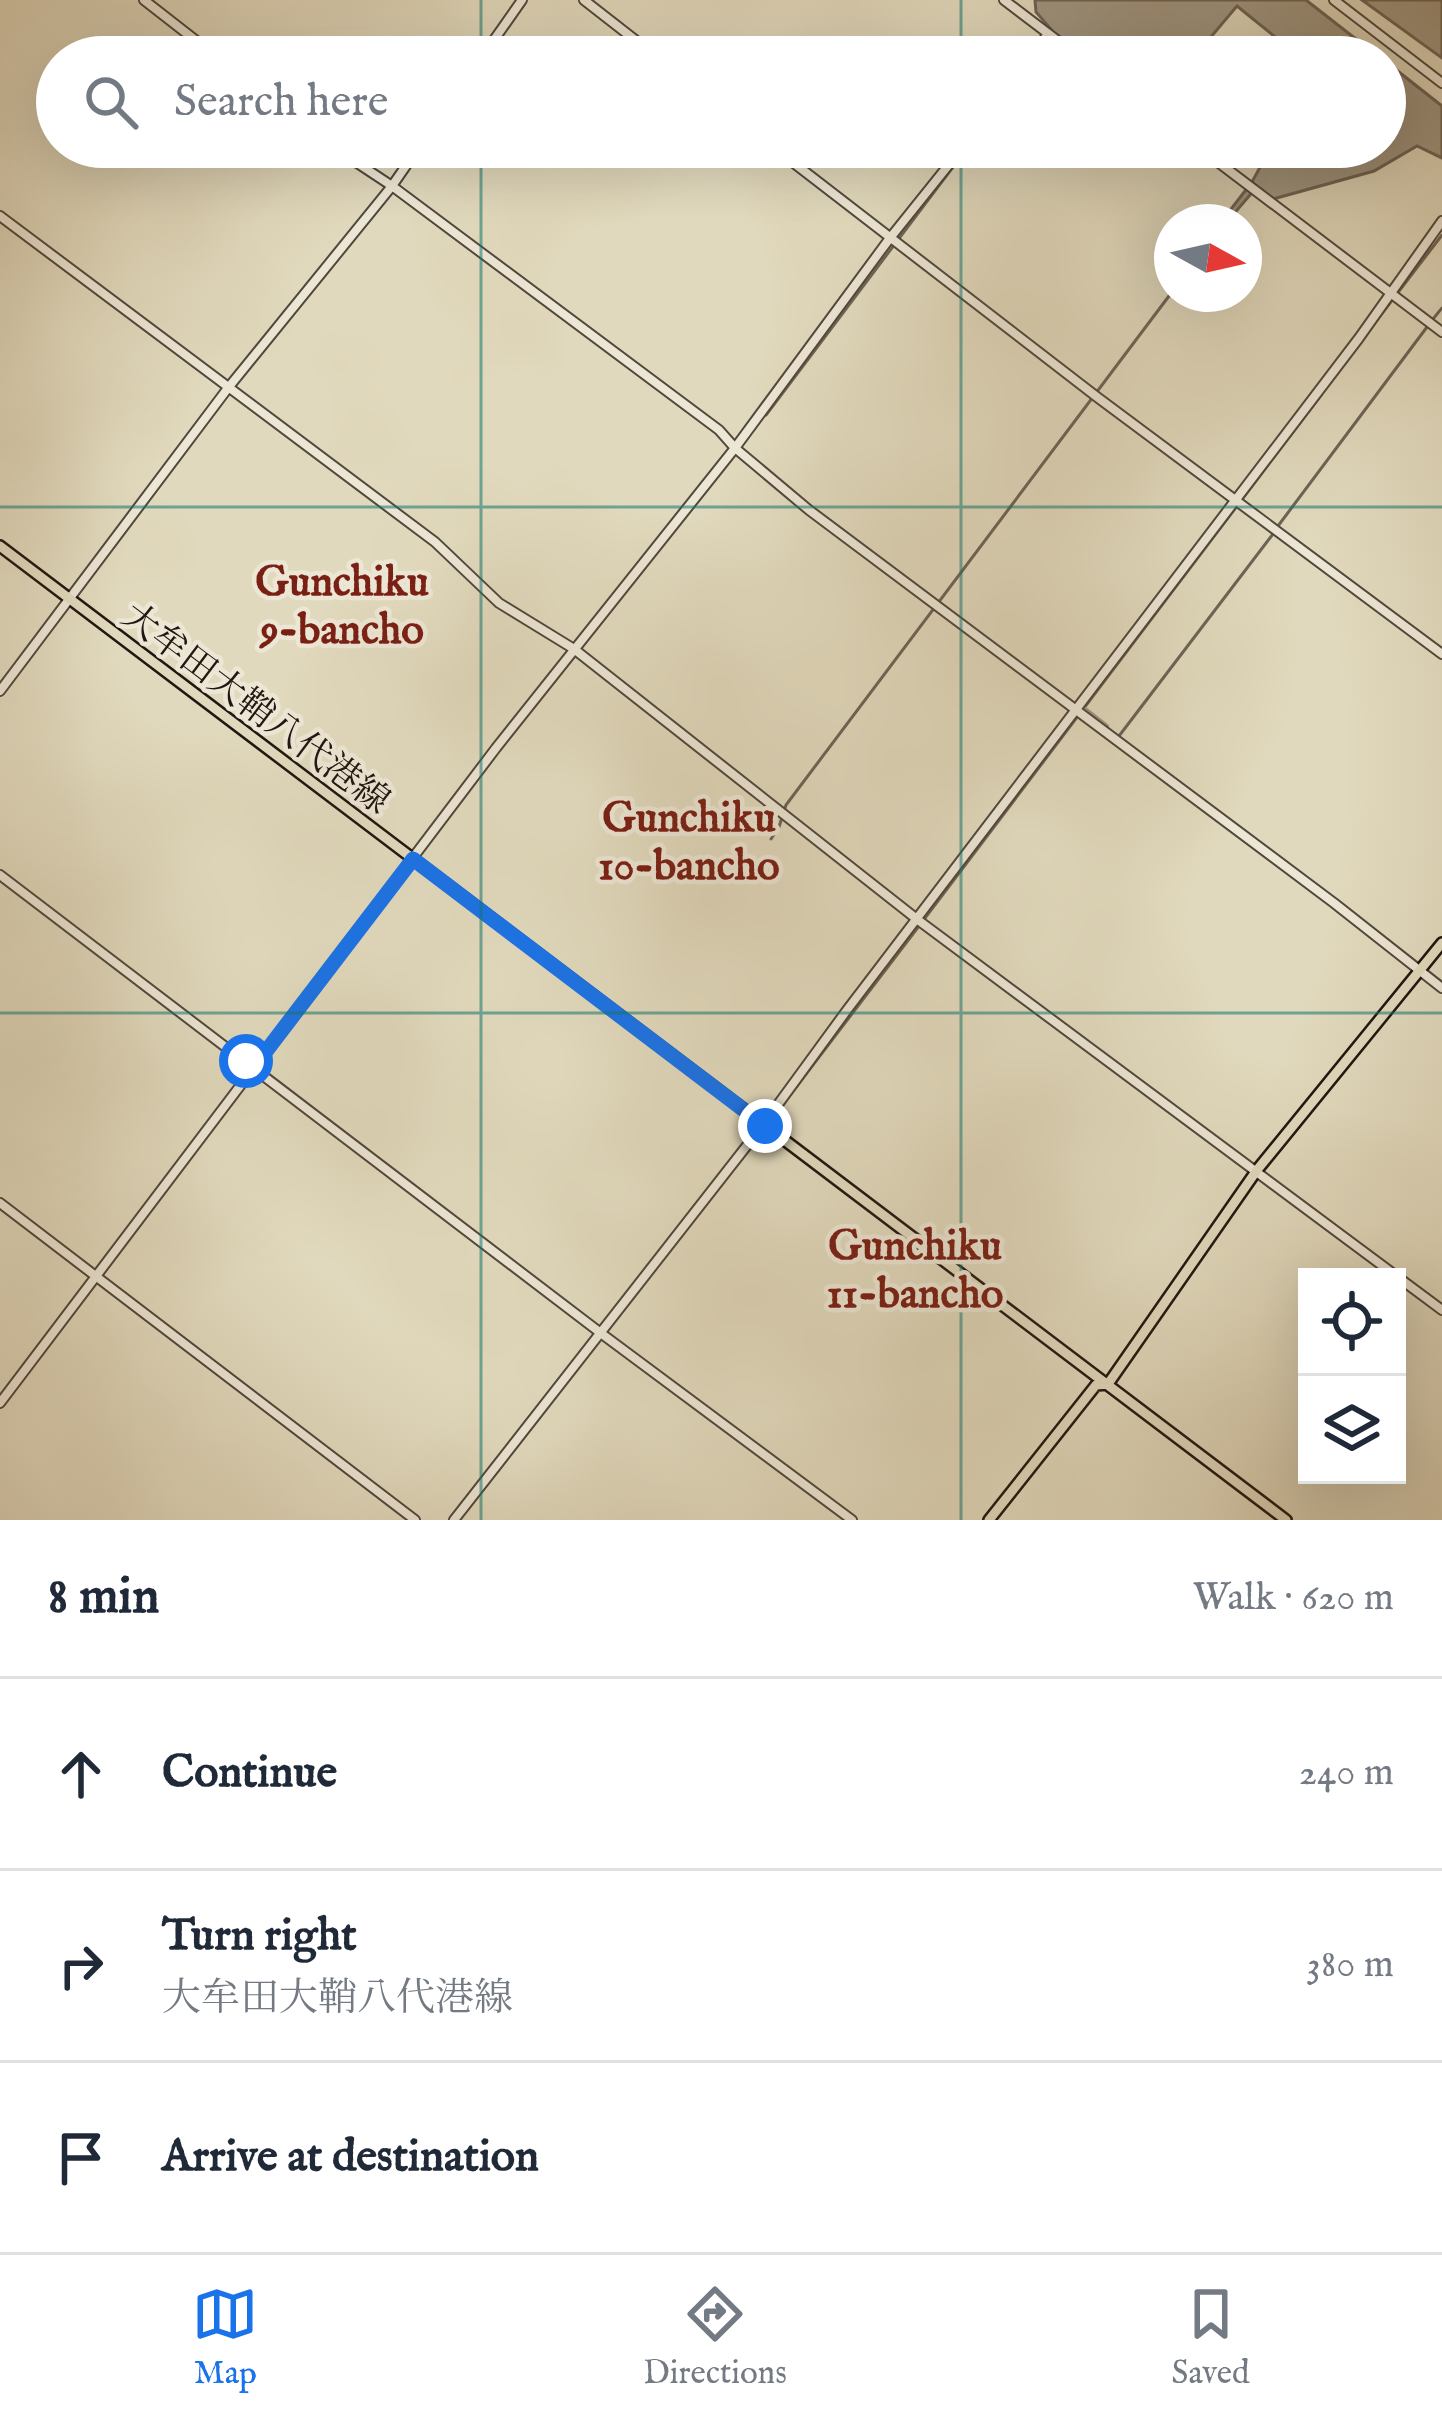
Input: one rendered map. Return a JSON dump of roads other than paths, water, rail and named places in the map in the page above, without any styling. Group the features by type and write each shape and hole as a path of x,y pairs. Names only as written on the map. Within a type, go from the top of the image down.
{"main road":[{"name":"大牟田大鞘八代港線","path":"0,546 1286,1520"},
{"path":"989,1520 1096,1385 1108,1384 1257,1170 1442,943"}],"street":[{"path":"144,0 191,36"},
{"path":"497,36 522,0"},
{"path":"584,0 630,36"},
{"path":"1004,0 1052,36"},
{"path":"1334,0 1381,36"},
{"path":"1406,55 1442,83"},
{"path":"365,168 719,430 809,510 1442,988"},
{"path":"0,691 228,388 404,168"},
{"path":"800,168 1094,395 1442,654"},
{"path":"0,1402 496,748 735,448 947,168"},
{"path":"1225,168 1435,326"},
{"path":"0,216 435,542 499,603 574,650 918,920 1442,1310"},
{"path":"454,1520 764,1125 847,1010 1395,297 1442,221"},
{"path":"0,875 852,1520"},
{"path":"0,1203 415,1520"}],"waterway":[{"path":"766,415 952,168"},
{"path":"1370,329 1442,235"},
{"path":"1433,319 1442,308"},
{"path":"771,839 786,805 1157,312"},
{"path":"1278,526 1427,327"},
{"path":"925,918 1321,395"},
{"path":"1119,736 1273,534"},
{"path":"1082,709 1105,727"},
{"path":"790,1095 919,926"}],"district":[{"name":"Gunchiku 9-bancho","path":"342,604"},
{"name":"Gunchiku 10-bancho","path":"689,840"},
{"name":"Gunchiku 11-bancho","path":"915,1268"}]}
